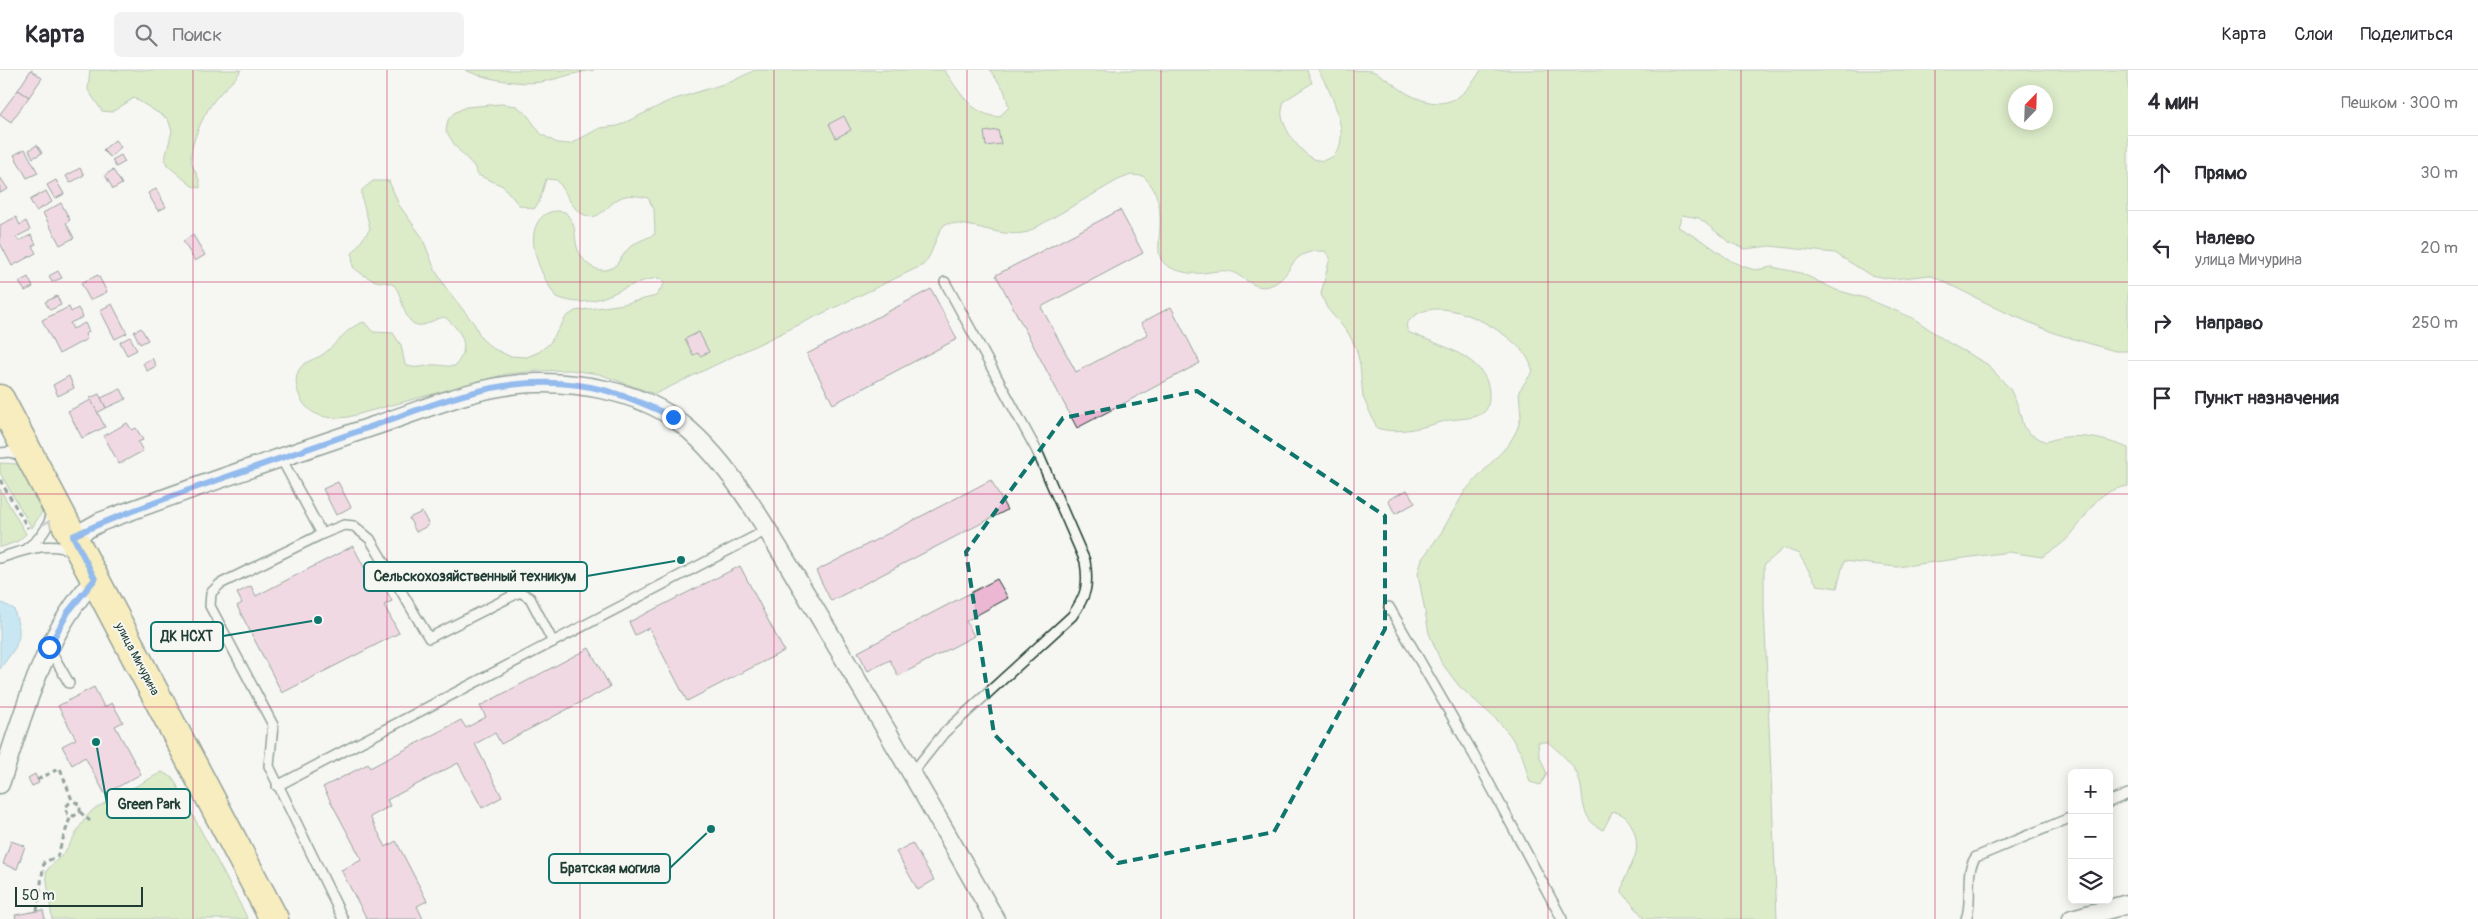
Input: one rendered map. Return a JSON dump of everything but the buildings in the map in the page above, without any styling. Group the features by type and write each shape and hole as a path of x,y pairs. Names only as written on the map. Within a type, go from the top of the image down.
{"main road":[{"name":"улица Мичурина","path":"0,399 274,919"}],"street":[{"path":"73,536 108,520 281,458 462,396 498,387 533,382 567,383 601,388 633,398 673,417 704,443 728,473 767,530 913,772 995,919"},
{"path":"0,784 49,647 91,571"},
{"path":"2072,919 2128,904"}],"lane":[{"path":"913,772 944,733 1072,616 1083,600 1088,581 1085,562 1037,451 945,282"},
{"path":"0,452 10,452 22,456 43,480 52,510 49,524 41,537 25,550"},
{"path":"281,458 322,534"},
{"path":"343,919 277,786 269,766 273,725 210,606 211,593 220,584 322,534 344,525 354,526 362,530 370,539 429,638 520,592 530,598 552,642"},
{"path":"277,786 767,530"},
{"path":"0,558 25,550 60,547 76,553 91,571"},
{"path":"1389,607 1474,755 1562,919"},
{"path":"49,647 69,684"},
{"path":"2113,800 2128,794"},
{"path":"1966,919 1971,900 1971,864 1976,857 2068,820"}],"path":[{"path":"0,480 28,528"},
{"path":"37,780 60,768 72,800 80,805 80,812 90,821"},
{"path":"71,815 65,808 72,800"},
{"path":"71,815 80,812"},
{"path":"37,911 44,862 57,856 71,815"}],"highlighted area":[{"path":"1197,391 1385,516 1385,629 1274,832 1118,863 994,734 966,552 1063,418"}],"green space":[{"path":"90,70 241,70 213,102 204,116 197,133 191,160 200,188 192,186 167,165 165,159 172,131 168,119 134,98 112,112 102,111 88,90"},
{"path":"465,70 594,70 533,83 492,79"},
{"path":"755,70 944,70 973,107 989,115 999,117 1009,107 1004,90 990,70 1307,70 1312,83 1284,101 1282,114 1287,130 1298,146 1311,157 1325,160 1335,154 1340,144 1341,132 1334,103 1318,70 1372,71 1408,94 1420,99 1441,103 1459,96 1474,81 1481,70 2128,70 2128,351 2115,351 2057,334 2007,313 1930,275 1893,279 1870,275 1835,253 1770,246 1745,249 1729,242 1699,218 1682,215 1678,227 1706,243 1731,261 1745,267 1755,270 1772,267 1801,273 1836,290 1865,298 1913,318 1949,343 1987,364 2010,389 2018,406 2023,426 2030,434 2046,442 2077,436 2108,441 2128,448 2128,486 2108,492 2101,497 2066,540 2042,557 2009,552 1897,567 1844,561 1837,588 1817,585 1799,554 1784,548 1764,565 1764,606 1777,919 1645,919 1622,892 1637,848 1634,830 1628,820 1623,815 1613,811 1603,830 1594,825 1585,811 1579,778 1575,770 1548,742 1538,742 1539,755 1547,774 1540,785 1530,782 1522,755 1510,735 1498,721 1459,686 1441,662 1429,633 1418,574 1422,559 1441,533 1465,491 1509,444 1517,430 1521,417 1519,391 1533,371 1526,356 1515,343 1501,333 1467,315 1449,310 1432,309 1417,314 1406,325 1408,332 1458,353 1470,361 1480,370 1486,380 1489,403 1485,411 1477,416 1411,429 1394,431 1377,428 1363,397 1360,364 1356,348 1349,334 1327,308 1321,294 1330,258 1325,251 1304,254 1298,258 1281,279 1274,284 1262,287 1252,284 1232,272 1187,273 1172,268 1164,264 1160,257 1159,205 1154,190 1143,176 1131,175 1118,180 1028,232 1018,234 1007,233 966,225 945,224 938,234 930,256 923,265 655,394 599,374 570,370 537,371 506,374 348,417 325,417 318,415 306,406 297,389 296,378 299,370 306,363 322,355 358,324 364,322 373,332 393,333 401,345 405,365 418,367 433,365 455,366 463,352 463,340 460,334 445,317 423,325 416,325 407,315 399,294 392,284 373,280 353,267 352,254 370,229 362,190 373,181 389,181 399,205 422,237 435,270 446,288 475,325 481,338 492,348 509,356 527,357 539,352 550,343 566,317 575,311 624,304 656,296 665,283 660,278 640,282 590,301 576,302 556,297 541,270 534,248 535,228 540,219 545,214 551,212 565,212 573,225 577,247 583,259 598,270 610,269 616,265 631,246 655,234 654,209 648,198 631,195 625,196 600,214 590,217 576,209 557,180 546,179 539,202 534,209 519,205 503,186 478,175 474,166 456,147 446,131 448,120 454,113 466,107 501,104 517,106 528,116 541,134 557,143 570,144 600,128 618,126 669,101 733,81"},
{"path":"0,463 17,464 43,510 32,528 0,473"},
{"path":"0,489 26,534 18,541 2,547 0,547"},
{"path":"162,772 173,778 248,919 52,919 46,873 66,849 85,819 94,809"}],"water":[{"path":"0,602 14,609 19,628 19,637 15,648 0,669"}],"place":[{"name":"Сельскохозяйственный техникум","path":"681,560"},
{"name":"ДК НСХТ","path":"318,620"},
{"name":"Green Park","path":"96,742"},
{"name":"Братская могила","path":"711,829"}],"route":[{"path":"49,647 77,598 95,579 73,536 100,522 462,396 498,387 533,382 567,383 601,388 633,398 673,417"}]}
